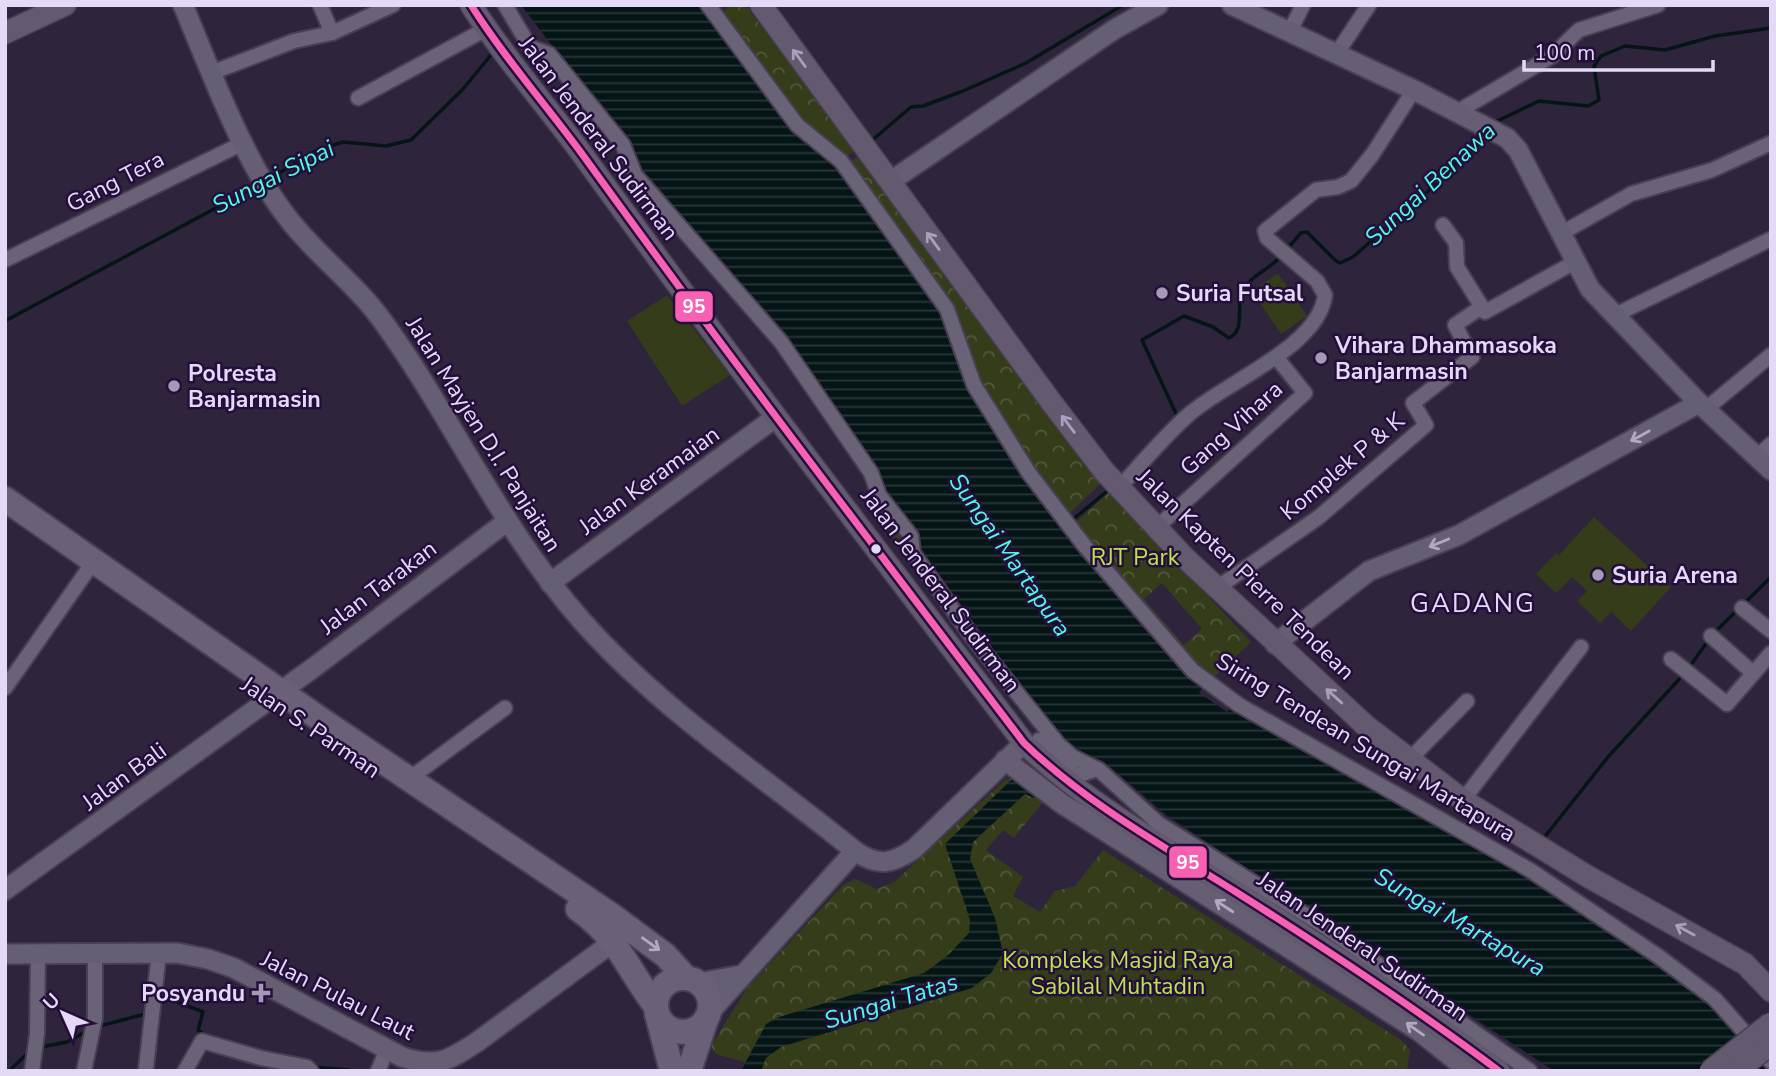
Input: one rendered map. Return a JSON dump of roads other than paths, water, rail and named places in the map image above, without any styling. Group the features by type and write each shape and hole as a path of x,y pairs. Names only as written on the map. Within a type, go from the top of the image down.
{"highway":[{"name":"Jalan S. Parman","path":"5,499 275,695 586,915 613,942 656,1010"},
{"name":"Jalan S. Parman","path":"5,516 275,695 399,770 611,915 665,955 692,980"},
{"path":"672,1071 656,1010 661,989 667,982 692,980 708,994 707,1017 689,1071"},
{"path":"656,1010 667,1028 684,1032 700,1026 707,1017"}],"main road":[{"path":"5,33 65,5"},
{"name":"Jalan Jenderal Sudirman","path":"471,5 509,61 776,417 1035,740 1065,772 1132,827 1419,1010 1499,1071"},
{"name":"Jalan Kapten Pierre Tendean","path":"769,8 984,312 1115,484 1217,589 1275,644 1409,760 1463,800 1587,876 1745,964"},
{"path":"1745,964 1771,991"},
{"path":"1710,1071 1771,1023"},
{"path":"1737,1071 1771,1044"}],"street":[{"name":"Jalan Mayjen D.I. Panjaitan","path":"183,5 211,73 271,194 299,232 360,292 382,321 426,384 506,522 551,583 613,655 660,696 855,851"},
{"path":"320,5 332,33"},
{"path":"211,73 295,41 332,33 393,5"},
{"path":"505,5 530,47 549,54 623,145 635,175 781,342 872,473 879,495 911,536 913,553 972,637 1035,740 1066,752 1097,769 1159,824 1325,927 1530,1071"},
{"name":"Siring Tendean Sungai Martapura","path":"708,5 797,125 841,161 947,309 974,384 1029,473 1084,545 1193,671 1239,705 1530,870 1658,956 1715,999 1771,1062"},
{"path":"891,181 1115,29 1158,5"},
{"path":"1290,31 1303,5"},
{"path":"1338,53 1368,5"},
{"path":"1457,112 1552,56 1579,30 1658,5"},
{"path":"1244,8 1484,125 1518,150 1590,289 1703,406 1766,457"},
{"path":"358,98 490,35"},
{"path":"1115,484 1193,411 1277,358 1317,316 1325,299 1317,281 1267,238 1265,231 1316,190 1338,187 1350,181 1372,155 1414,90"},
{"name":"Gang Tera","path":"5,260 244,142"},
{"path":"1560,234 1631,194 1712,170 1771,143"},
{"path":"1443,225 1456,243 1457,267 1480,308 1485,312 1575,262"},
{"path":"1615,315 1771,239"},
{"name":"Komplek P & K","path":"1217,589 1319,517 1426,425 1413,403 1472,357 1455,324 1480,308"},
{"path":"1275,644 1369,571 1459,535 1703,406 1771,355"},
{"name":"Gang Vihara","path":"1156,528 1305,393 1277,358"},
{"name":"Jalan Keramaian","path":"551,583 776,417"},
{"name":"Jalan Tarakan","path":"275,695 506,522"},
{"path":"5,688 87,571"},
{"path":"1742,608 1771,631"},
{"path":"1711,636 1753,673"},
{"path":"1463,800 1580,647"},
{"path":"1671,659 1727,704 1771,653"},
{"name":"Jalan Bali","path":"5,890 275,695"},
{"path":"1409,760 1467,701"},
{"path":"399,770 413,776 505,708"},
{"path":"707,1017 855,851 875,862 896,861 914,849 1035,740"},
{"name":"Jalan Jenderal Sudirman","path":"1011,764 1047,793 1419,1031 1469,1071"},
{"path":"1065,772 1077,775 1097,769"},
{"name":"Jalan Pulau Laut","path":"5,954 159,953 208,959 234,968 421,1067 447,1059 477,1042 613,942"},
{"path":"146,1068 159,953"},
{"path":"32,1071 36,1049 38,954"},
{"path":"84,1071 93,1026 95,955"},
{"name":"Jalan Kapten Pierre Tendean","path":"1745,964 1771,976"},
{"path":"692,980 742,975"},
{"path":"185,1071 202,1041 261,1058 307,1067 311,1071"},
{"path":"378,1071 387,1049"}],"water":[{"path":"521,5 703,5 836,165 943,315 1025,477 1062,529 1067,531 1203,687 1199,693 1227,712 1231,707 1543,882 1709,1001 1771,1071 1554,1071 1166,815 1103,761 1075,751 1034,798 1025,794 973,842 970,859 995,918 1003,953 991,973 972,988 781,1047 766,1058 761,1071 741,1071 766,1024 779,1017 924,973 947,956 969,933 970,920 945,844 1045,747 1050,726 920,549 918,531 886,491 878,467 757,310 642,172 628,145"}],"waterway":[{"path":"869,143 911,107 923,106 963,91 1026,63 1123,5"},
{"name":"Sungai Benawa","path":"1491,124 1539,101 1588,106 1599,100 1594,66 1601,56 1625,46 1665,50 1715,36 1771,28"},
{"name":"Sungai Sipai","path":"269,179 317,150 343,142 386,146 411,140 463,89 495,50"},
{"name":"Sungai Benawa","path":"1287,249 1301,233 1307,232 1340,263 1353,257 1442,179 1484,132"},
{"name":"Sungai Sipai","path":"5,321 259,185"},
{"name":"Sungai Benawa","path":"1178,418 1142,340 1184,316 1213,327 1229,338 1238,329 1244,288 1282,255"},
{"name":"Sungai Benawa","path":"1071,521 1111,488"},
{"path":"1715,632 1771,577"},
{"path":"1688,669 1710,638"},
{"path":"1543,839 1608,757 1683,675"},
{"path":"157,1005 170,999 203,1012 198,1030 205,1035"},
{"path":"96,1027 149,1013"},
{"path":"41,1047 67,1042 89,1030"},
{"path":"9,1071 30,1051"},
{"path":"313,1067 349,1070"}],"place":[{"name":"Suria Futsal","path":"1162,293"},
{"name":"Vihara Dhammasoka Banjarmasin","path":"1321,358"},
{"name":"Polresta Banjarmasin","path":"174,386"},
{"name":"Suria Arena","path":"1598,575"},
{"name":"Posyandu","path":"261,993"}],"district":[{"name":"GADANG","path":"1473,603"}],"water label":[{"name":"Sungai Martapura","path":"1010,555"},
{"name":"Sungai Martapura","path":"1460,922"},
{"name":"Sungai Tatas","path":"891,1001"}],"park label":[{"name":"RJT Park","path":"1135,557"},
{"name":"Kompleks Masjid Raya Sabilal Muhtadin","path":"1118,973"}]}
